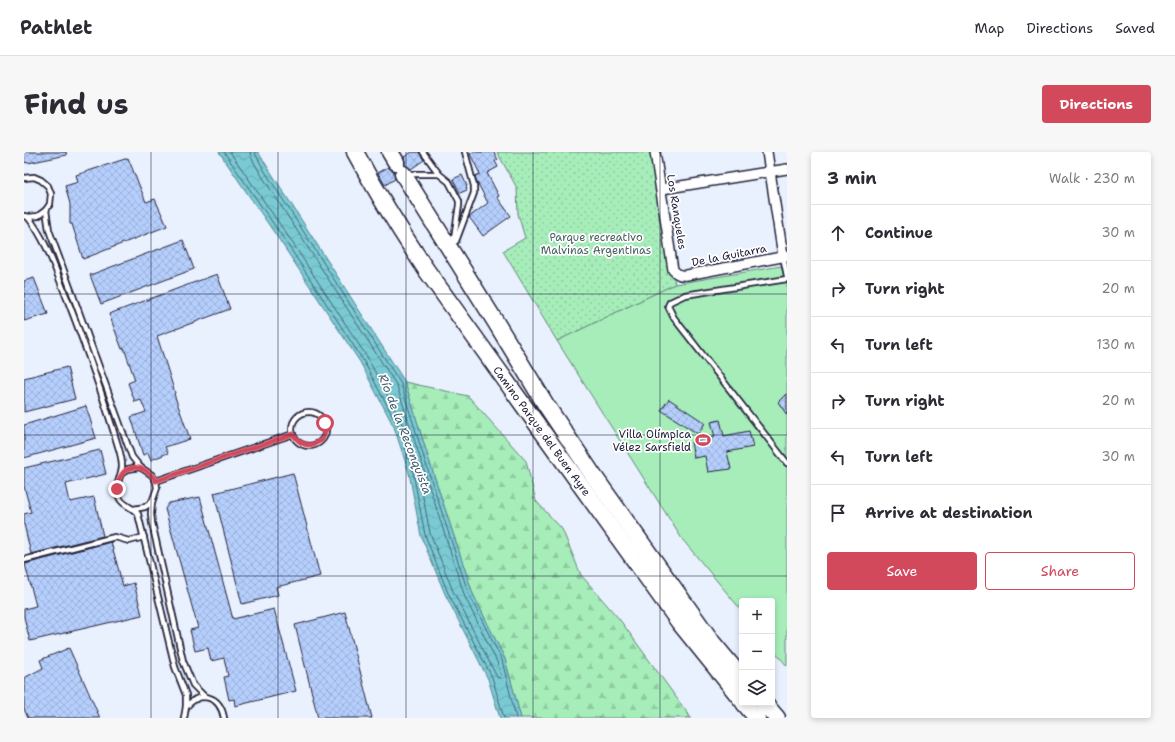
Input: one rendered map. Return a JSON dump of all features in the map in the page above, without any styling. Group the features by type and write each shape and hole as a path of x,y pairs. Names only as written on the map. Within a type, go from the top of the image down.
{"highway":[{"name":"Camino Parque del Buen Ayre","path":"355,152 398,226 427,271 679,622 739,696"},
{"name":"Camino Parque del Buen Ayre","path":"397,161 546,406 593,475 712,642 739,674"},
{"path":"747,706 757,718"},
{"path":"767,706 777,718"}],"street":[{"name":"Los Ranqueles","path":"655,152 662,189 673,270 677,274"},
{"path":"767,152 785,256"},
{"path":"662,189 787,169"},
{"name":"De la Guitarra","path":"677,274 682,276 785,256"}],"lane":[{"path":"423,152 439,174 449,182 459,201 452,252"},
{"path":"452,252 474,193 474,186 465,152"},
{"path":"397,161 439,174"},
{"path":"24,178 34,177 42,180 48,186 51,194 50,204 46,210 38,216 26,216"},
{"path":"46,210 49,230 132,457 140,467 152,475 156,481 157,488 152,502 152,523 183,661 193,685 204,697"},
{"path":"26,216 45,243 83,340 119,449 122,465 118,482 118,496 121,501 134,509 138,514 175,667 186,695 184,718"},
{"path":"785,256 787,276"},
{"path":"787,279 685,295 670,302 668,306 674,318 787,463"},
{"path":"304,413 314,413 319,415 325,423 326,429 322,440 312,445 300,443 293,434 293,424 299,415 304,413"},
{"path":"156,481 293,434"},
{"path":"121,474 128,469 140,467"},
{"path":"134,509 145,507 152,502"},
{"path":"24,560 115,536 129,541 144,537"},
{"path":"186,707 198,698 210,698 217,702 225,718"}],"green space":[{"name":"Parque recreativo Malvinas Argentinas","path":"497,152 652,152 675,284 557,341 503,251 525,238 518,214 517,188"},
{"name":"Villa Olímpica Vélez Sarsfield","path":"787,265 787,666 775,652 775,598 739,598 739,607 682,539 557,341 675,284"},
{"path":"405,382 468,396 526,461 536,501 562,529 581,575 620,620 691,718 521,718 505,659 473,594"}],"water":[{"name":"Río de la Reconquista","path":"219,152 258,152 405,382 473,594 505,659 521,718 500,718 488,679 445,594 421,536 409,473 394,427 360,362"}],"building":[{"path":"24,152 66,152 67,155 28,163 24,162"},
{"path":"412,152 419,152 424,160 411,169 405,165 404,157"},
{"path":"473,152 494,152 498,160 495,161 498,167 487,173 499,196 497,197 511,216 483,236 469,217 488,203 476,180 475,176 480,174 470,154"},
{"path":"128,158 146,202 155,199 167,226 83,259 72,224 70,224 70,204 65,186 78,182 76,175"},
{"path":"388,167 394,171 395,179 385,185 378,173"},
{"path":"462,175 467,186 467,190 460,193 453,179"},
{"path":"183,240 194,269 101,304 90,275"},
{"path":"217,274 230,309 157,336 175,393 174,394 190,439 165,447 168,453 151,460 148,453 143,455 131,417 146,412 141,400 135,402 128,383 135,380 124,348 122,349 109,314"},
{"path":"34,278 48,314 24,321 24,281"},
{"path":"67,367 75,399 24,412 24,378"},
{"path":"787,393 787,415 778,402"},
{"path":"669,399 705,423 698,434 661,410"},
{"path":"86,406 96,438 24,458 24,425"},
{"path":"720,420 724,436 749,431 753,447 727,452 731,469 708,472 705,456 694,458 691,442 715,437 711,422"},
{"path":"100,450 106,474 66,484 70,502 94,497 103,536 31,554 24,524 24,514 31,512 24,486 24,468"},
{"path":"293,473 320,576 276,587 278,595 242,604 214,493"},
{"path":"200,497 233,619 274,609 296,691 235,706 234,699 229,700 224,677 228,676 224,658 211,661 208,648 195,651 190,630 198,628 165,509 169,503"},
{"path":"111,542 123,586 134,583 142,615 30,641 24,617 24,609 36,606 25,564"},
{"path":"345,612 372,718 318,718 295,625"},
{"path":"69,648 100,718 28,718 24,709 24,678 43,668 40,660"}],"place":[{"name":"Villa Olímpica Vélez Sarsfield","path":"703,440"}],"route":[{"path":"117,489 121,474 128,469 140,467 152,475 156,481 293,434 300,443 312,445 322,440 325,435 325,423"}]}
